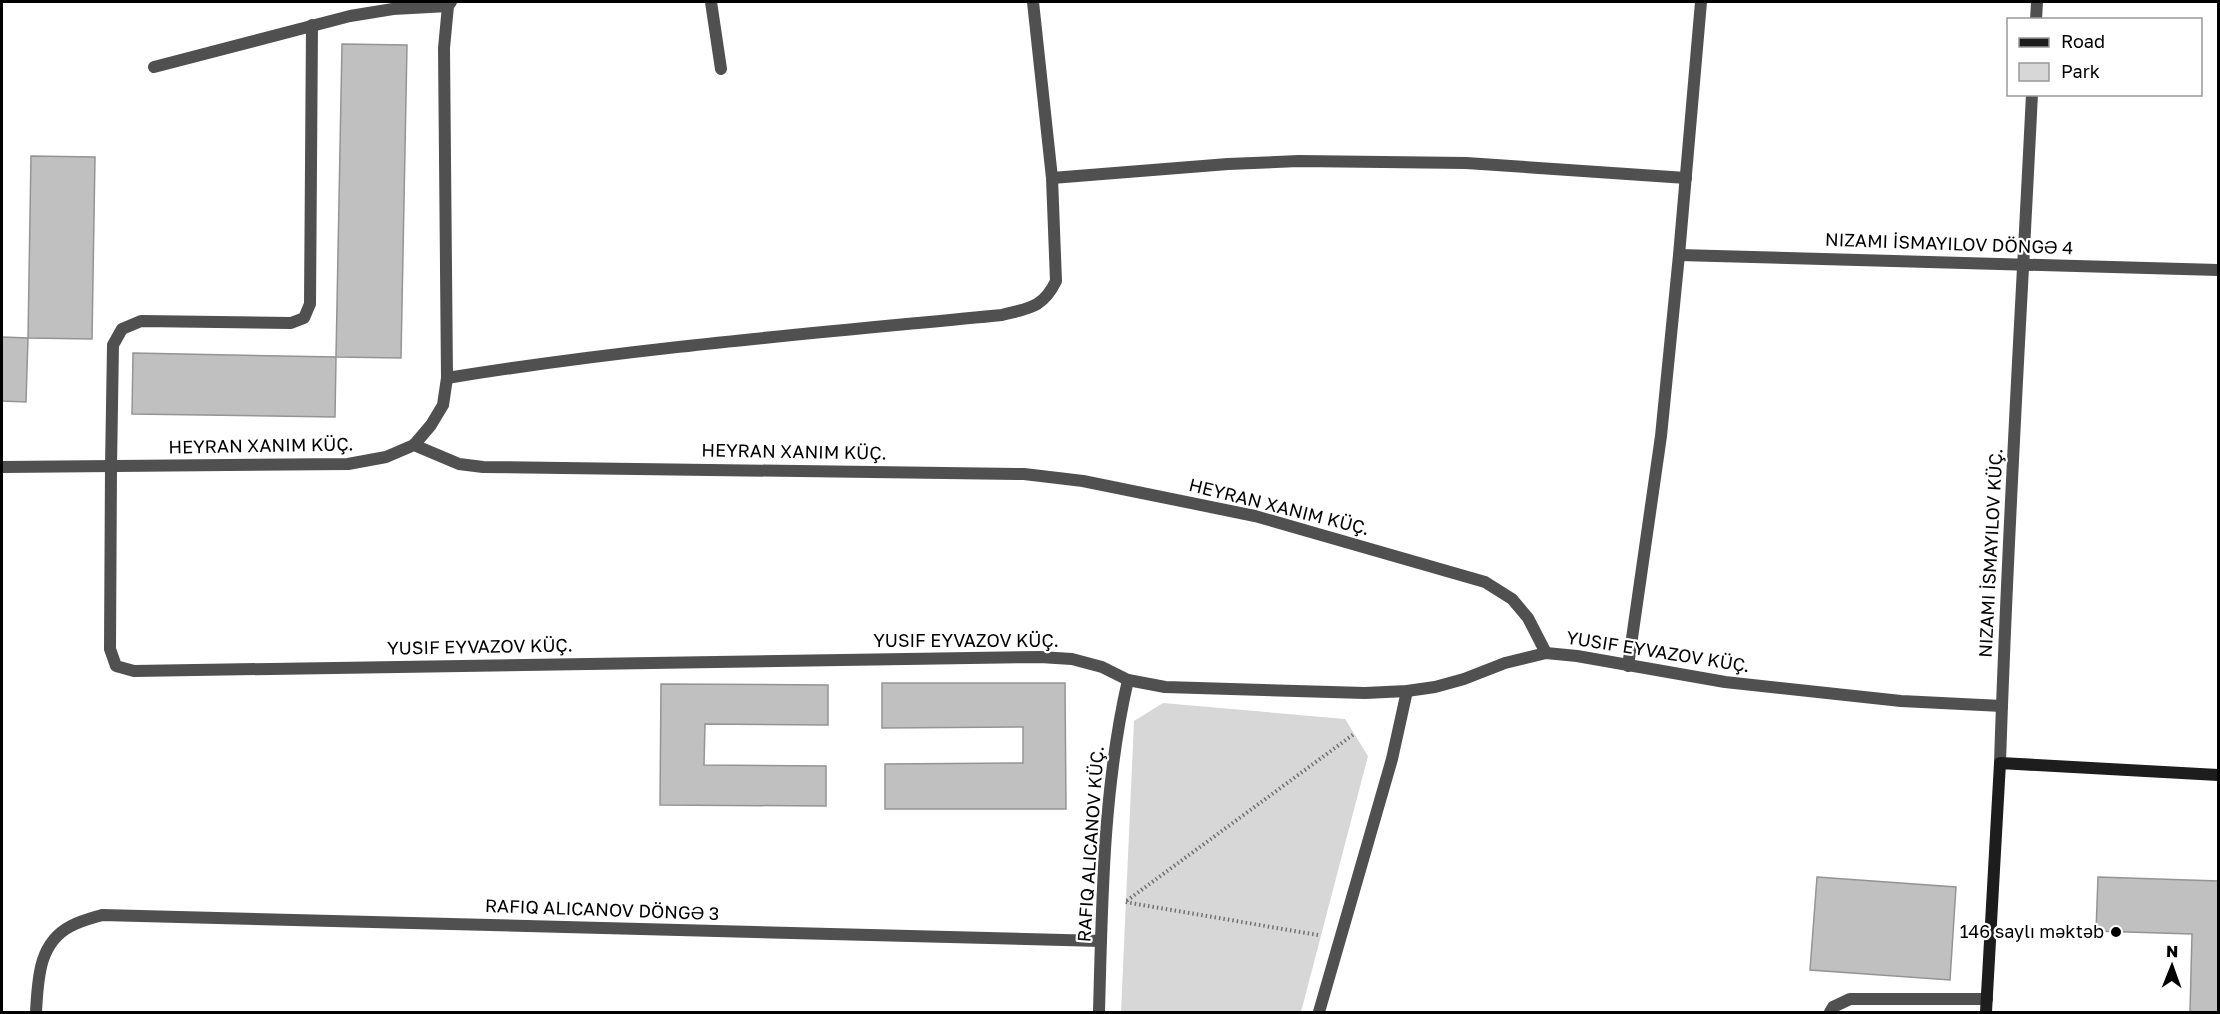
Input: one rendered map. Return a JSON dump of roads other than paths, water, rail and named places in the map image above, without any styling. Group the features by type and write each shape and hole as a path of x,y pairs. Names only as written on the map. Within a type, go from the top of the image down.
{"street":[{"path":"711,2 721,69"},
{"path":"447,378 545,362 676,346 1002,315 1036,306 1049,296 1056,281 1052,178 1033,2"},
{"path":"1628,666 1661,436 1701,2"},
{"path":"2036,18 2037,2"},
{"path":"2,467 348,464 386,457 414,445 431,425 442,405 447,378 444,48 449,4 350,16 154,67"},
{"path":"111,467 113,345 122,329 141,321 291,323 304,318 310,304 312,25"},
{"path":"1986,1012 2032,96"},
{"path":"1052,178 1228,164 1299,161 1466,163 1686,178"},
{"path":"1679,255 2218,270"},
{"path":"414,445 459,464 483,467 945,471 1024,474 1083,481 1255,516 1485,582 1512,599 1528,618 1546,653"},
{"name":"YUSIF EYVAZOV KÜÇ.","path":"111,467 110,649 116,666 134,671 1040,657 1072,659 1102,667 1128,680 1164,687 1365,693 1435,687 1464,679 1504,663 1546,653 1577,656 1737,683 1901,700 2002,706"},
{"path":"1099,1012 1112,768 1128,680"},
{"path":"1319,1012 1392,759 1407,691"},
{"path":"2000,763 2218,775"},
{"path":"36,1012 38,975 49,944 70,926 102,915 1101,941"},
{"path":"1830,1012 1833,1007 1850,999 1987,999"}],"place":[{"name":"146 saylı məktəb","path":"2116,932"}]}
